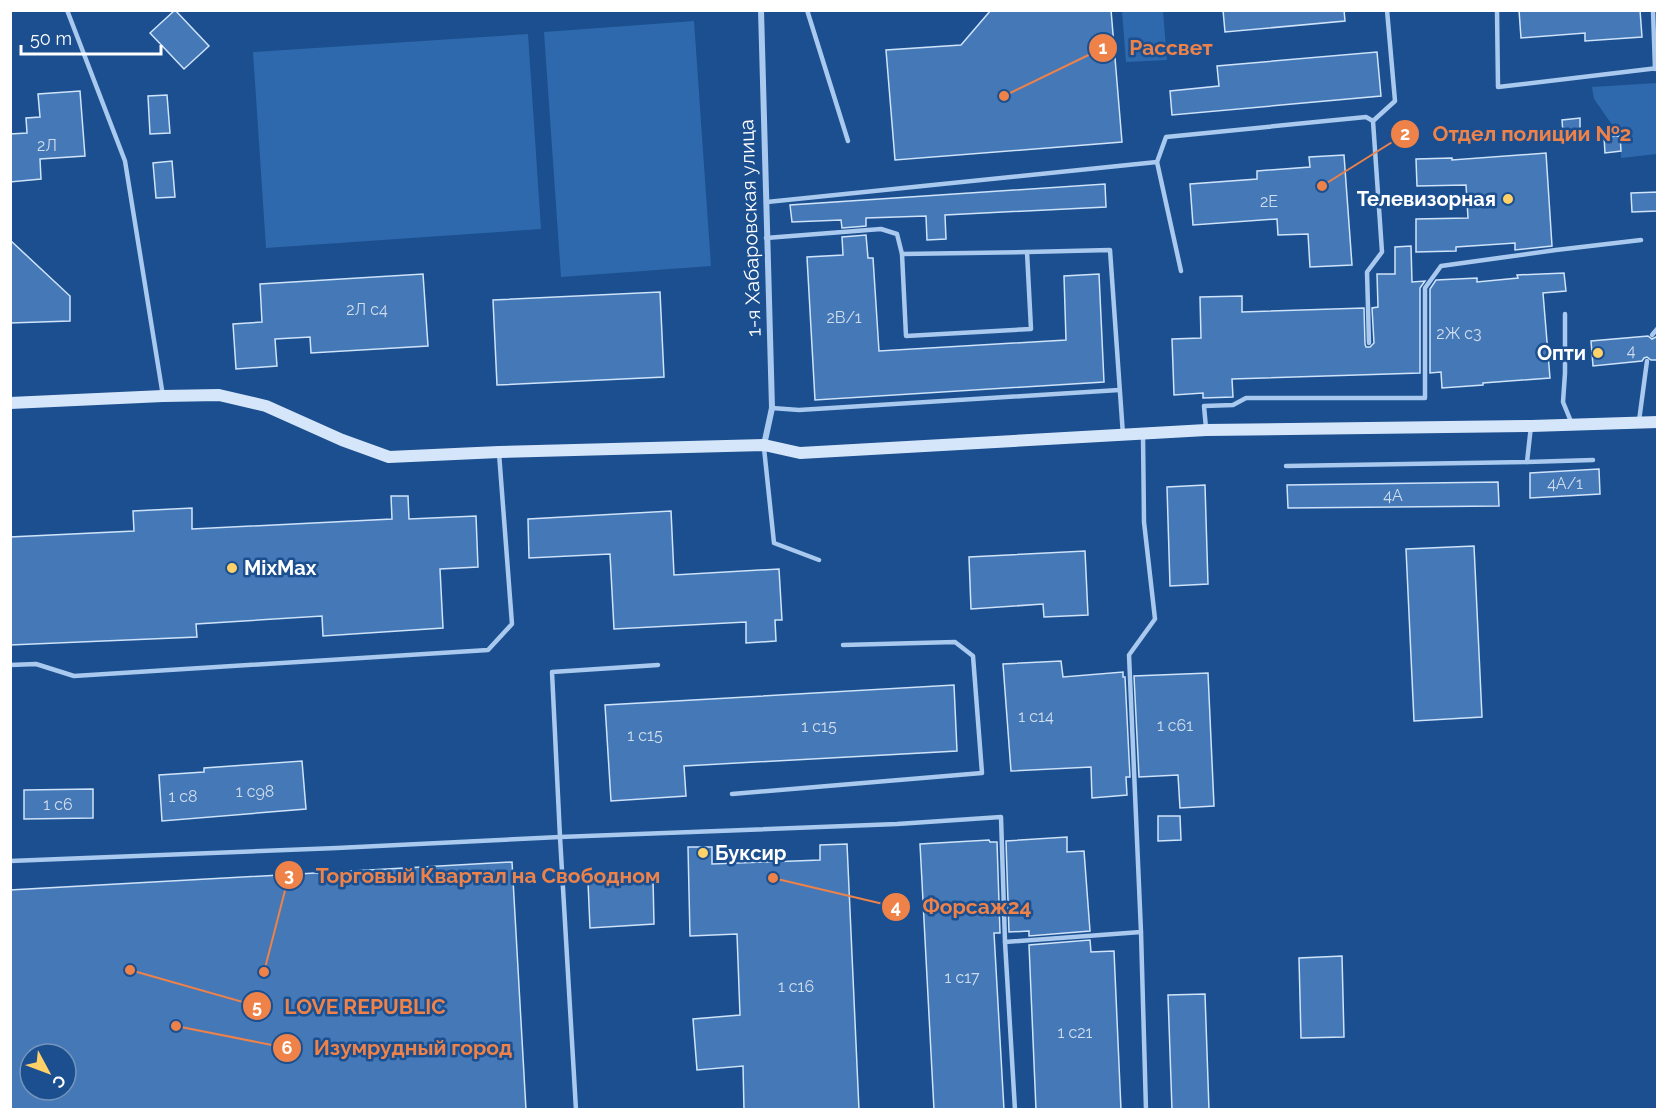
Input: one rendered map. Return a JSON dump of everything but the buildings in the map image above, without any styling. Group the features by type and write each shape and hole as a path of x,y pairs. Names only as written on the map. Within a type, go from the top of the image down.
{"street":[{"name":"1-я Хабаровская улица","path":"761,10 772,408 764,445"},
{"path":"10,404 219,395 266,406 342,440 389,457 764,445 800,453 1206,430 1658,422"}],"lane":[{"path":"67,10 126,161 163,396"},
{"path":"807,10 848,141"},
{"path":"1373,121 1395,101 1387,10"},
{"path":"1497,10 1498,87 1656,69 1653,10"},
{"path":"1181,271 1157,162 1166,137 1366,117 1373,121"},
{"path":"1369,343 1368,272 1382,252 1373,121"},
{"path":"767,202 1157,162"},
{"path":"766,238 881,229 897,234 902,254 906,336 1031,330 1027,252"},
{"path":"1206,430 1204,406 1233,405 1245,398 1425,398 1425,288 1441,266 1641,240"},
{"path":"902,254 1110,250 1123,436"},
{"path":"1565,314 1563,402 1572,424"},
{"path":"1652,335 1658,328"},
{"path":"1639,422 1647,361"},
{"path":"772,408 799,410 1119,390"},
{"path":"1527,462 1531,426"},
{"path":"1143,435 1144,522 1155,619 1129,655 1146,1110"},
{"path":"764,445 774,543 819,560"},
{"path":"10,665 36,664 74,676 488,650 512,624 499,452"},
{"path":"1286,466 1593,460"},
{"path":"732,794 982,773 973,656 955,642 843,645"},
{"path":"576,1110 552,672 658,665"},
{"path":"10,861 897,824 1002,817 1005,942 1015,1110"},
{"path":"1005,942 1141,932"}],"shaded area":[{"path":"1122,11 1163,11 1167,60 1126,62"},
{"path":"694,21 711,266 561,277 544,32"},
{"path":"528,34 541,229 266,248 253,52"},
{"path":"1657,83 1657,154 1621,158 1620,136 1594,99 1592,87"}],"place":[{"name":"Рассвет","path":"1004,96"},
{"name":"Отдел полиции №2","path":"1322,186"},
{"name":"Телевизорная","path":"1508,199"},
{"name":"Опти","path":"1598,353"},
{"name":"MixMax","path":"232,568"},
{"name":"Буксир","path":"703,853"},
{"name":"Форсаж24","path":"773,878"},
{"name":"LOVE REPUBLIC","path":"130,970"},
{"name":"Торговый Квартал на Свободном","path":"264,972"},
{"name":"Изумрудный город","path":"176,1026"}]}
